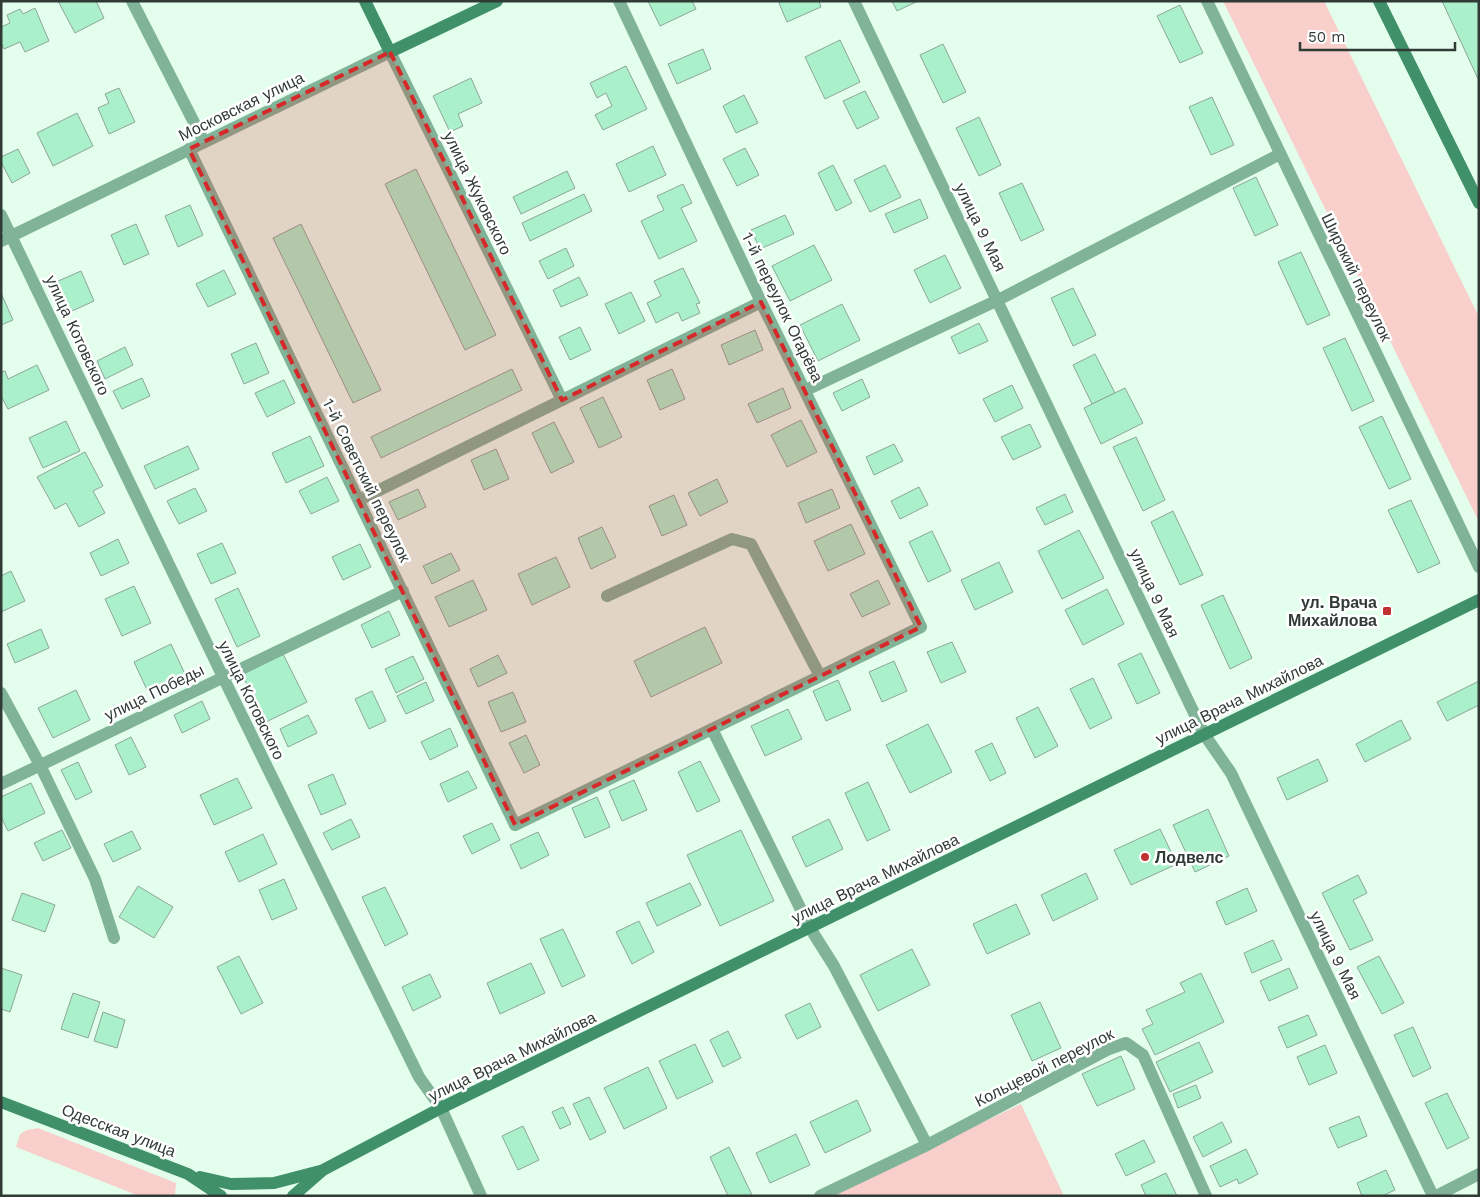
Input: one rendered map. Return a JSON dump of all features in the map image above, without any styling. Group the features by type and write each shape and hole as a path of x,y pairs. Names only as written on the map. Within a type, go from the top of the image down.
{"main road":[{"name":"улица Жуковского","path":"365,1 390,52"},
{"name":"Московская улица","path":"390,52 496,1"},
{"path":"1379,1 1479,203"},
{"name":"улица Врача Михайлова","path":"294,1196 323,1170 441,1108 1479,600"},
{"name":"Одесская улица","path":"1,1102 188,1174 221,1196"},
{"path":"188,1174 231,1184 274,1183 323,1170"}],"street":[{"path":"132,1 204,142"},
{"name":"1-й переулок Огарёва","path":"619,1 761,302 806,390 921,627 820,676"},
{"name":"улица 9 Мая","path":"854,1 1204,734 1231,773 1434,1196"},
{"name":"Широкий переулок","path":"1207,1 1479,567"},
{"name":"Московская улица","path":"7,239 390,52"},
{"name":"улица Жуковского","path":"390,52 562,400"},
{"name":"1-й Советский переулок","path":"190,149 515,825 712,729"},
{"path":"806,390 998,300 1280,154"},
{"name":"улица Котовского","path":"1,215 7,239 419,1076 441,1108 480,1196"},
{"path":"358,500 761,302"},
{"path":"607,596 732,539 751,544 820,676 712,729 810,928 834,966 927,1145"},
{"name":"улица Победы","path":"1,784 403,591"},
{"path":"1,693 40,765 95,879 114,938"},
{"name":"Кольцевой переулок","path":"820,1196 927,1145 1109,1049 1126,1043 1143,1056 1206,1196"},
{"path":"1434,1196 1479,1174"}],"highlighted area":[{"path":"390,52 562,400 761,302 921,627 515,825 189,149"}],"shaded area":[{"path":"1223,1 1324,1 1479,317 1479,522"},
{"path":"1021,1104 1064,1196 833,1196 832,1193"},
{"path":"38,1128 176,1183 175,1196 139,1196 16,1147 20,1134 27,1130"}],"building":[{"path":"58,1 96,1 104,18 75,33"},
{"path":"648,1 692,1 696,9 660,26"},
{"path":"782,1 819,1 821,7 787,22 779,3"},
{"path":"892,1 918,1 897,11"},
{"path":"1442,1 1479,1 1479,81"},
{"path":"1180,5 1203,53 1180,63 1157,16"},
{"path":"35,8 49,41 25,52 20,42 4,49 1,43 1,27 10,23 7,15 20,9 23,14"},
{"path":"840,40 860,82 825,99 805,57"},
{"path":"943,44 966,92 943,103 920,55"},
{"path":"703,49 711,69 677,84 668,64"},
{"path":"626,66 647,109 603,130 595,115 612,106 606,93 597,98 590,83"},
{"path":"471,78 482,103 458,114 463,126 450,132 433,96"},
{"path":"119,88 135,122 109,134 98,108 109,103 105,94"},
{"path":"865,91 879,118 857,129 843,101"},
{"path":"744,95 758,123 736,133 723,106"},
{"path":"1212,97 1234,145 1211,155 1189,107"},
{"path":"77,113 93,146 53,166 37,133"},
{"path":"979,117 1001,165 979,176 956,128"},
{"path":"653,146 666,175 629,192 616,164"},
{"path":"745,148 759,175 737,186 723,159"},
{"path":"18,149 30,173 12,183 1,162 1,157"},
{"path":"833,165 852,203 836,211 818,173"},
{"path":"885,165 901,197 870,212 854,180"},
{"path":"416,169 496,335 465,350 385,184"},
{"path":"567,171 575,188 521,214 513,197"},
{"path":"1256,177 1278,225 1255,236 1233,188"},
{"path":"1022,183 1044,230 1021,241 999,193"},
{"path":"683,184 692,203 681,208 697,241 659,259 641,221 664,210 657,196"},
{"path":"584,194 592,211 530,241 522,223"},
{"path":"920,199 928,218 894,233 885,214"},
{"path":"190,205 203,235 178,247 165,216"},
{"path":"785,215 794,234 760,249 751,230"},
{"path":"136,224 149,254 124,265 111,235"},
{"path":"301,224 381,390 353,403 273,238"},
{"path":"814,245 832,280 790,301 772,266"},
{"path":"566,248 574,266 548,279 539,261"},
{"path":"1301,252 1330,315 1307,325 1278,262"},
{"path":"945,255 961,288 930,303 914,270"},
{"path":"683,268 700,303 696,304 700,313 682,321 678,312 656,323 647,303 661,296 654,281"},
{"path":"224,270 236,294 208,307 196,284"},
{"path":"81,271 94,301 70,312 56,282"},
{"path":"579,277 588,295 561,307 553,290"},
{"path":"1073,288 1096,335 1073,346 1051,298"},
{"path":"631,292 645,321 619,334 605,304"},
{"path":"1,293 13,320 1,325"},
{"path":"842,304 860,340 818,361 800,325"},
{"path":"979,323 988,341 959,354 951,337"},
{"path":"580,327 591,350 570,360 559,337"},
{"path":"755,330 763,350 729,365 721,345"},
{"path":"1345,338 1374,401 1352,411 1323,348"},
{"path":"256,343 269,373 244,384 231,354"},
{"path":"125,347 133,365 105,379 97,361"},
{"path":"1095,354 1115,393 1092,404 1073,365"},
{"path":"37,365 49,390 8,409 1,396 1,372 5,371 8,379"},
{"path":"512,369 522,390 381,458 371,437"},
{"path":"672,369 685,399 660,410 647,380"},
{"path":"142,378 150,396 122,409 113,391"},
{"path":"862,379 870,397 842,411 833,393"},
{"path":"284,380 295,403 267,417 255,393"},
{"path":"1012,385 1023,408 995,422 983,399"},
{"path":"783,388 791,408 757,423 748,404"},
{"path":"1125,388 1143,423 1101,444 1084,408"},
{"path":"603,397 622,437 599,448 580,408"},
{"path":"1382,416 1411,479 1389,489 1359,427"},
{"path":"801,420 817,452 787,467 771,435"},
{"path":"66,421 80,451 43,468 29,438"},
{"path":"554,422 574,462 551,473 532,433"},
{"path":"1030,424 1041,447 1013,460 1001,437"},
{"path":"310,436 324,466 286,483 272,453"},
{"path":"1136,437 1165,500 1143,511 1113,447"},
{"path":"894,444 903,461 874,475 866,457"},
{"path":"188,446 199,469 155,489 144,466"},
{"path":"496,449 509,479 484,490 471,460"},
{"path":"85,452 103,486 93,491 105,513 79,527 66,503 55,509 37,477"},
{"path":"327,477 339,501 311,514 299,491"},
{"path":"717,479 728,502 700,516 688,493"},
{"path":"919,487 928,505 900,519 891,501"},
{"path":"195,488 207,511 179,524 167,501"},
{"path":"418,489 426,507 398,520 389,502"},
{"path":"832,489 840,508 806,523 798,503"},
{"path":"1065,494 1073,512 1045,525 1036,508"},
{"path":"674,495 687,525 662,536 649,506"},
{"path":"1411,500 1440,563 1418,573 1388,510"},
{"path":"1173,511 1203,575 1180,585 1151,522"},
{"path":"851,524 865,554 828,571 814,541"},
{"path":"602,527 616,557 591,569 578,538"},
{"path":"1079,530 1104,578 1062,599 1038,551"},
{"path":"932,531 951,571 928,582 909,542"},
{"path":"118,539 129,563 101,576 90,553"},
{"path":"222,543 236,573 211,584 197,554"},
{"path":"360,544 371,567 343,580 332,557"},
{"path":"451,553 460,570 432,584 423,566"},
{"path":"556,557 570,587 532,605 518,574"},
{"path":"999,562 1013,592 975,610 961,580"},
{"path":"11,571 25,601 1,612 1,576"},
{"path":"473,580 487,610 449,627 435,597"},
{"path":"878,580 890,604 862,617 850,594"},
{"path":"134,586 151,623 122,636 105,599"},
{"path":"238,588 260,636 237,647 215,599"},
{"path":"1107,589 1124,624 1083,645 1065,610"},
{"path":"1223,595 1252,658 1230,669 1201,605"},
{"path":"389,611 400,635 372,648 361,625"},
{"path":"705,627 722,663 651,697 634,661"},
{"path":"41,629 49,648 15,663 7,644"},
{"path":"952,642 966,672 941,683 927,652"},
{"path":"171,644 185,674 148,692 134,662"},
{"path":"1141,653 1160,693 1137,704 1118,664"},
{"path":"283,654 307,702 266,722 242,675"},
{"path":"498,655 507,673 478,687 470,669"},
{"path":"413,656 424,679 396,693 385,669"},
{"path":"894,661 907,691 882,702 869,672"},
{"path":"1093,678 1112,718 1090,729 1070,689"},
{"path":"838,680 851,710 826,721 813,691"},
{"path":"1479,681 1479,705 1447,721 1437,702"},
{"path":"426,682 434,701 406,714 397,696"},
{"path":"76,690 90,720 53,738 38,708"},
{"path":"372,691 386,721 369,729 355,699"},
{"path":"513,692 526,722 501,732 488,702"},
{"path":"202,701 210,719 182,733 174,715"},
{"path":"1038,707 1058,746 1035,758 1016,718"},
{"path":"788,709 802,739 765,756 751,726"},
{"path":"308,715 317,733 288,747 280,729"},
{"path":"1401,720 1411,739 1365,762 1356,744"},
{"path":"928,724 952,772 910,793 886,745"},
{"path":"450,728 458,746 430,760 421,742"},
{"path":"526,735 540,765 524,773 509,743"},
{"path":"131,737 146,767 129,775 115,745"},
{"path":"992,743 1006,773 990,781 975,751"},
{"path":"1318,759 1328,781 1287,800 1277,778"},
{"path":"700,761 720,801 697,812 678,772"},
{"path":"78,762 92,792 76,800 61,770"},
{"path":"468,771 477,788 448,802 440,784"},
{"path":"333,774 346,804 321,815 308,785"},
{"path":"237,778 252,808 214,825 200,795"},
{"path":"634,780 647,810 622,821 609,791"},
{"path":"868,782 890,830 867,841 845,793"},
{"path":"31,783 45,813 8,831 1,817 1,797"},
{"path":"597,797 610,827 585,838 572,808"},
{"path":"1208,809 1229,856 1195,872 1173,825"},
{"path":"351,819 360,837 332,850 323,833"},
{"path":"829,819 843,849 806,867 792,837"},
{"path":"492,823 500,840 472,854 463,836"},
{"name":"Лодвелс","path":"1160,829 1177,864 1131,885 1114,850"},
{"path":"62,830 71,848 43,861 34,843"},
{"path":"741,830 774,901 720,926 687,855"},
{"path":"132,831 141,849 113,862 104,844"},
{"path":"538,832 549,855 521,869 510,845"},
{"path":"263,834 277,864 239,882 225,852"},
{"path":"1086,873 1098,899 1053,921 1041,895"},
{"path":"1358,875 1367,893 1353,900 1373,940 1350,950 1322,893"},
{"path":"284,879 297,909 272,920 259,890"},
{"path":"690,883 701,905 657,926 646,903"},
{"path":"138,886 173,907 154,938 119,917"},
{"path":"385,887 408,934 385,946 362,897"},
{"path":"1247,888 1257,911 1226,925 1216,902"},
{"path":"22,893 55,905 45,932 12,920"},
{"path":"1016,904 1030,934 987,954 973,924"},
{"path":"639,921 654,952 632,964 616,932"},
{"path":"563,929 585,976 562,987 540,939"},
{"path":"1273,940 1282,960 1252,973 1244,953"},
{"path":"912,949 930,985 878,1011 860,975"},
{"path":"239,956 263,1003 241,1014 217,967"},
{"path":"1379,956 1404,1003 1382,1014 1357,967"},
{"path":"531,963 545,993 500,1014 487,983"},
{"path":"1,968 22,975 10,1012 1,1009"},
{"path":"1289,968 1298,988 1269,1001 1260,981"},
{"path":"1201,973 1224,1022 1155,1055 1142,1029 1153,1024 1146,1010 1185,992 1180,983"},
{"path":"430,974 441,997 413,1011 402,987"},
{"path":"73,993 100,1002 88,1038 61,1029"},
{"path":"1040,1002 1061,1048 1032,1061 1011,1015"},
{"path":"810,1003 821,1027 797,1039 785,1015"},
{"path":"103,1012 125,1020 117,1048 94,1041"},
{"path":"1308,1015 1317,1035 1287,1048 1278,1027"},
{"path":"1413,1027 1431,1068 1413,1077 1394,1035"},
{"path":"728,1031 741,1058 723,1067 710,1040"},
{"path":"1199,1042 1213,1072 1170,1092 1156,1062"},
{"path":"695,1044 713,1082 677,1099 659,1061"},
{"path":"1325,1045 1337,1073 1309,1085 1297,1057"},
{"path":"1121,1056 1135,1089 1097,1106 1082,1074"},
{"path":"648,1067 667,1108 624,1129 604,1088"},
{"path":"1196,1085 1201,1098 1178,1108 1173,1094"},
{"path":"1447,1093 1469,1138 1447,1149 1425,1103"},
{"path":"589,1097 606,1132 590,1140 573,1104"},
{"path":"857,1100 871,1131 825,1153 810,1122"},
{"path":"563,1107 571,1124 560,1129 552,1112"},
{"path":"1359,1116 1367,1136 1338,1148 1329,1128"},
{"path":"1222,1122 1232,1142 1203,1157 1193,1137"},
{"path":"523,1126 539,1160 518,1170 502,1136"},
{"path":"796,1134 810,1165 770,1183 756,1153"},
{"path":"1144,1140 1155,1162 1126,1176 1115,1154"},
{"path":"729,1147 751,1196 728,1196 710,1157"},
{"path":"1246,1149 1258,1174 1239,1184 1237,1179 1220,1187 1210,1166"},
{"path":"1386,1170 1395,1190 1382,1196 1362,1196 1357,1183"},
{"path":"1166,1173 1177,1196 1146,1196 1141,1185"}],"place":[{"name":"ул. Врача Михайлова","path":"1387,611"},
{"name":"Лодвелс","path":"1145,857"}]}
